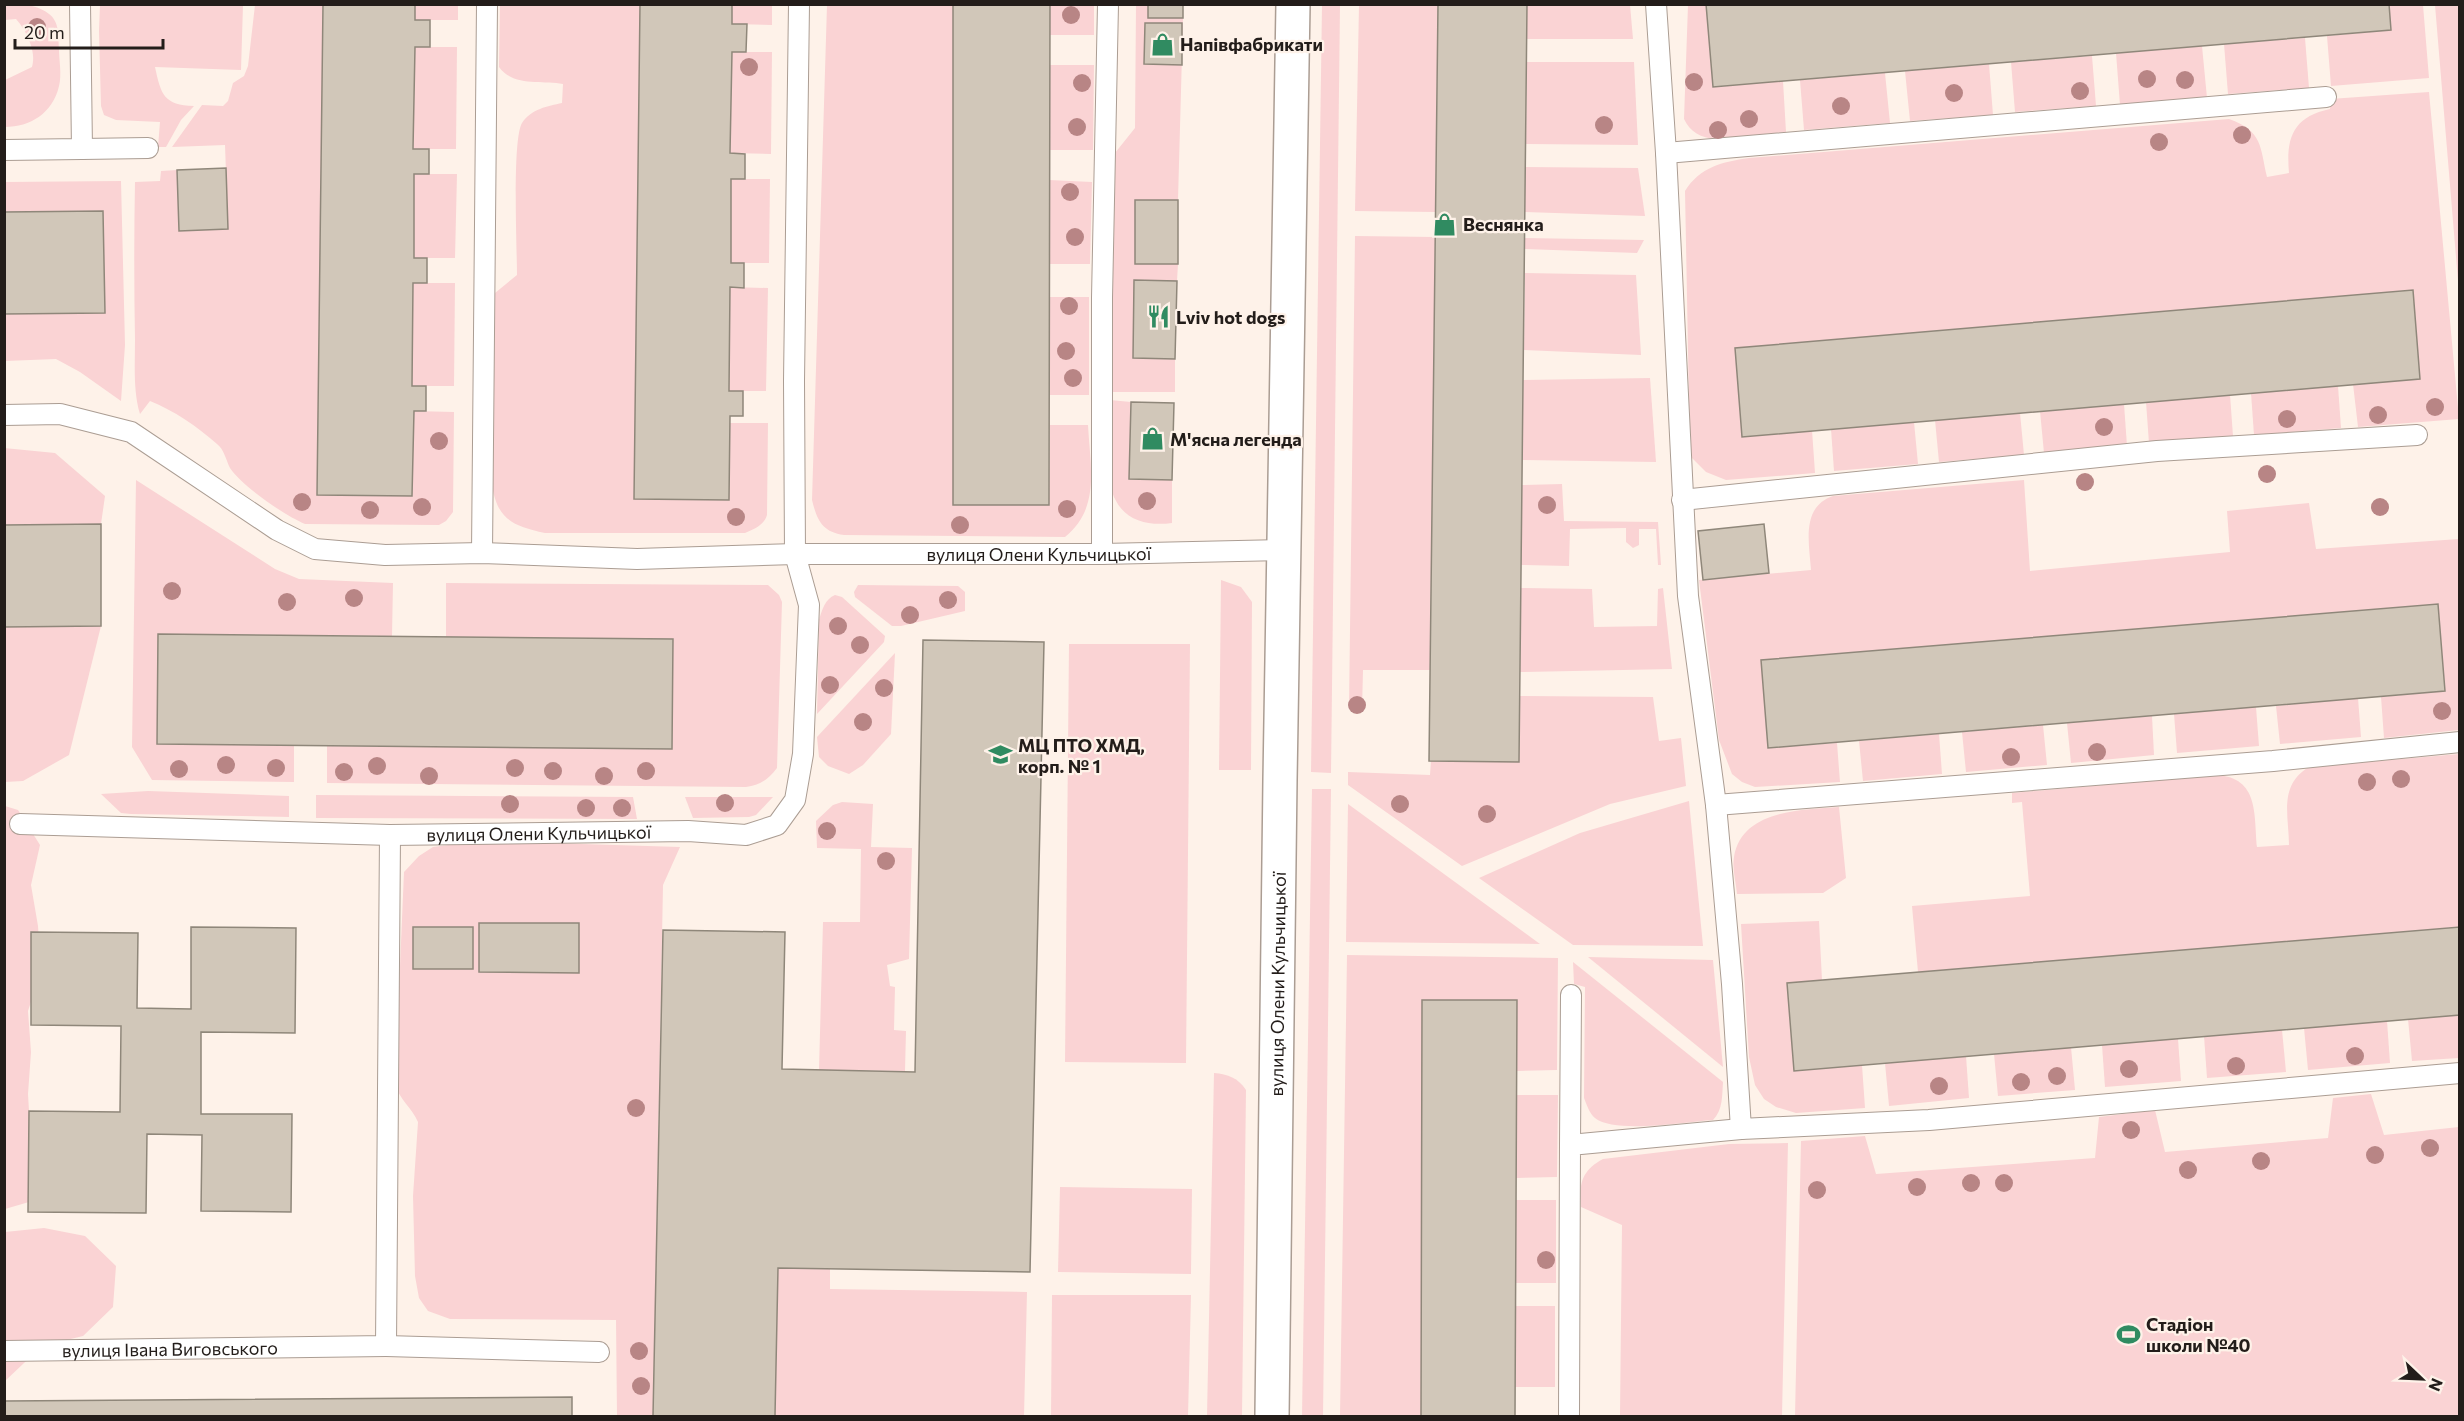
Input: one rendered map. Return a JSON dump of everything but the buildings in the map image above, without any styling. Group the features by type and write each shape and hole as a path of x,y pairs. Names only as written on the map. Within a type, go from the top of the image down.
{"street":[{"name":"вулиця Олени Кульчицької","path":"1272,1416 1293,4"}],"lane":[{"path":"80,4 82,149"},
{"path":"482,553 487,4"},
{"path":"795,554 794,369 799,4"},
{"path":"1102,554 1102,298 1108,4"},
{"path":"1656,4 1666,153 1688,596 1716,805 1732,984 1741,1129"},
{"path":"1666,153 2326,97"},
{"path":"4,150 148,148"},
{"name":"вулиця Олени Кульчицької","path":"4,415 60,414 131,432 277,530 315,549 385,555 482,553 637,559 795,554 1102,554 1285,550"},
{"path":"1682,500 2157,451 2417,435"},
{"name":"вулиця Олени Кульчицької","path":"20,824 390,835 688,831 746,835 777,825 795,800 803,754 809,605 795,554"},
{"path":"1716,805 2261,762 2460,742"},
{"path":"386,1346 390,835"},
{"path":"1569,1416 1571,995"},
{"path":"1570,1145 1741,1129 1929,1120 2460,1073"},
{"name":"вулиця Івана Виговського","path":"4,1351 386,1346 599,1352"}],"shaded area":[{"path":"5,5 33,6 53,17 58,30 60,82 52,104 39,117 23,124 5,127 5,80 32,67 33,55 27,35 16,19 5,20"},
{"path":"100,5 243,5 241,70 155,67 159,85 170,101 194,106 181,120 166,147 158,147 160,122 116,120 104,115 101,106"},
{"path":"255,5 323,5 317,495 414,411 454,412 453,512 446,521 439,525 305,524 275,507 244,484 230,468 219,446 202,431 168,409 150,401 140,414 135,377 135,182 160,181 161,171 177,170 179,230 228,229 225,145 172,147 202,105 223,106 228,101 233,83 244,76 248,66"},
{"path":"415,5 458,5 458,20 415,20"},
{"path":"500,5 640,5 634,499 729,500 730,423 768,423 767,515 761,524 752,530 745,533 545,533 516,524 509,520 498,507 492,486 495,293 517,275 516,172 519,133 522,123 530,114 562,103 563,84 528,82 512,78 499,67"},
{"path":"732,5 772,5 772,25 732,24"},
{"path":"827,5 953,5 953,505 1049,504 1050,425 1088,425 1091,471 1089,500 1076,526 1065,537 844,535 826,528 816,513 812,500"},
{"path":"1050,5 1094,5 1094,35 1050,35"},
{"path":"1136,5 1148,5 1148,18 1183,18 1178,200 1135,200 1135,263 1178,264 1177,281 1134,281 1175,359 1175,392 1110,392 1112,171 1115,153 1135,128"},
{"path":"1322,5 1340,5 1331,773 1311,772"},
{"path":"1359,5 1438,5 1435,212 1355,211"},
{"path":"1527,5 1630,5 1633,39 1527,39"},
{"path":"1688,5 1706,5 1714,87 1783,81 1786,132 1716,139 1701,136 1689,127 1684,119"},
{"path":"2389,5 2423,5 2429,78 2331,86 2327,36 2391,30"},
{"path":"2435,5 2459,5 2459,293"},
{"path":"2305,38 2309,88 2228,94 2224,44"},
{"path":"2202,46 2207,98 2120,105 2116,53"},
{"path":"415,47 457,47 456,149 413,149"},
{"path":"732,52 772,52 771,154 730,153"},
{"path":"2092,56 2096,106 2015,112 2011,62"},
{"path":"1527,62 1634,62 1638,145 1526,144"},
{"path":"1989,64 1993,115 1910,121 1905,71"},
{"path":"1049,65 1094,65 1093,150 1049,150"},
{"path":"1885,73 1890,123 1804,130 1800,80"},
{"path":"2429,92 2459,419 2358,427 2353,384 2420,379 2413,290 1735,348 1812,430 1815,473 1726,480 1706,472 1690,456 1685,191 1698,176 1712,167 1749,158 2229,119 2248,129 2258,141 2267,177 2289,173 2289,150 2294,131 2307,118 2330,109 2330,99"},
{"path":"1525,167 1638,168 1645,216 1525,212"},
{"path":"414,174 457,174 455,258 414,258"},
{"path":"731,179 770,179 769,263 731,263"},
{"path":"1049,180 1092,182 1090,264 1050,264"},
{"path":"121,181 125,345 121,401 80,372 56,359 5,361 5,314 105,313 103,211 5,212 5,182"},
{"path":"1355,236 1435,237 1430,670 1363,670 1362,710 1349,709"},
{"path":"1525,238 1644,240 1637,253 1525,249"},
{"path":"1525,273 1636,275 1641,355 1524,350"},
{"path":"413,283 455,283 454,386 412,386"},
{"path":"730,287 768,288 766,391 729,391"},
{"path":"1049,297 1089,297 1089,395 1050,395"},
{"path":"1650,378 1656,462 1522,460 1523,380"},
{"path":"2338,386 2341,428 2254,435 2251,393"},
{"path":"2230,395 2233,436 2149,443 2146,402"},
{"path":"1110,400 1131,402 1129,479 1172,480 1172,523 1155,524 1139,521 1125,513 1115,499 1109,466"},
{"path":"2124,404 2127,446 2044,453 2040,411"},
{"path":"2020,413 2024,455 1939,462 1935,420"},
{"path":"1914,422 1918,464 1834,471 1831,429"},
{"path":"4,448 55,453 105,496 101,524 5,525"},
{"path":"136,480 275,569 299,579 393,583 392,636 158,634 157,744 294,745 294,782 152,780 132,747"},
{"path":"2024,480 2030,571 2230,552 2227,511 2309,503 2316,549 2459,539 2459,730 2384,738 2381,697 2445,691 2438,604 1761,660 1768,748 1837,743 1840,782 1755,787 1742,782 1732,774 1719,740 1699,580 1811,570 1809,527 1811,517 1823,501 1833,496"},
{"path":"1562,484 1564,521 1658,522 1661,565 1658,565 1656,529 1639,529 1639,545 1633,548 1626,542 1626,528 1570,529 1569,566 1521,565 1522,485"},
{"path":"1221,580 1241,587 1252,602 1251,770 1219,770"},
{"path":"446,583 768,585 779,595 782,602 777,768 763,781 746,787 327,783 327,746 672,749 672,639 446,637"},
{"path":"858,585 958,586 965,592 965,611 901,626 892,626 855,597 854,592"},
{"path":"1521,588 1592,589 1594,627 1657,626 1658,589 1663,588 1672,669 1520,672"},
{"path":"835,595 842,597 885,636 884,642 817,714 819,620 826,602"},
{"path":"101,626 69,755 23,781 5,782 4,627"},
{"path":"1069,644 1190,644 1186,1063 1065,1062"},
{"path":"895,653 891,734 863,765 849,774 828,766 819,757 817,737"},
{"path":"1520,696 1653,697 1659,741 1681,738 1686,786 1610,804 1462,866 1348,785 1348,772 1430,775 1431,761 1519,762"},
{"path":"2358,698 2361,737 2280,744 2276,706"},
{"path":"2256,707 2259,746 2177,753 2174,714"},
{"path":"2152,716 2154,755 2071,763 2067,723"},
{"path":"2043,725 2047,765 1966,772 1962,732"},
{"path":"1939,734 1942,774 1863,781 1859,741"},
{"path":"2459,754 2459,927 1918,972 1912,906 2030,896 2022,802 2012,803 2012,793 2217,775 2241,783 2247,790 2254,811 2257,847 2289,845 2287,802 2289,792 2299,774 2309,767"},
{"path":"1312,789 1331,789 1323,1416 1302,1416"},
{"path":"148,791 289,796 289,817 121,813 101,794"},
{"path":"316,795 633,797 637,819 316,818"},
{"path":"685,797 773,797 756,815 749,817 693,818"},
{"path":"1689,801 1703,946 1573,945 1479,878 1580,833"},
{"path":"842,802 873,804 871,847 912,848 909,959 887,965 890,986 895,987 894,1030 906,1031 905,1071 819,1070 823,922 860,922 861,849 817,848 816,821 833,805"},
{"path":"1348,804 1540,944 1346,942"},
{"path":"5,806 18,810 40,845 31,885 38,926 41,971 28,1011 31,1052 28,1094 29,1111 41,1152 29,1202 5,1209"},
{"path":"1839,807 1846,878 1823,893 1737,894 1734,857 1739,841 1749,829 1761,821 1792,811"},
{"path":"481,841 680,847 663,885 653,1416 617,1416 616,1320 450,1319 428,1311 419,1298 415,1276 413,1196 418,1122 395,1084 404,872 419,856 433,847"},
{"path":"1819,921 1822,980 1787,983 1794,1070 1862,1065 1865,1108 1796,1113 1776,1107 1764,1099 1755,1085 1749,1057 1741,924"},
{"path":"1347,955 1558,958 1557,1070 1517,1071 1422,1000 1421,1416 1340,1416"},
{"path":"1588,957 1713,960 1723,1067"},
{"path":"1573,962 1723,1082 1720,1107 1713,1120 1634,1126 1605,1123 1593,1116 1584,1098 1585,987 1574,984"},
{"path":"2459,1015 2459,1058 2412,1061 2408,1019"},
{"path":"2387,1021 2390,1063 2308,1070 2304,1028"},
{"path":"2282,1030 2286,1072 2207,1078 2204,1036"},
{"path":"2178,1039 2181,1081 2105,1087 2102,1045"},
{"path":"2071,1047 2075,1090 1998,1096 1994,1054"},
{"path":"1966,1056 1969,1098 1889,1106 1885,1063"},
{"path":"1214,1073 1232,1077 1246,1090 1242,1416 1207,1416"},
{"name":"Стадіон школи №40","path":"2371,1094 2384,1135 2459,1127 2459,1416 1795,1416 1801,1141 1865,1136 1876,1174 2095,1158 2099,1117 2155,1110 2165,1152 2328,1138 2333,1098"},
{"path":"1516,1095 1558,1095 1557,1177 1516,1178"},
{"path":"1788,1143 1782,1416 1620,1416 1622,1225 1581,1207 1580,1191 1586,1173 1603,1159 1729,1144"},
{"path":"1060,1187 1192,1189 1191,1274 1058,1272"},
{"path":"1516,1200 1556,1200 1556,1283 1516,1283"},
{"path":"44,1228 85,1236 116,1266 113,1307 83,1336 42,1346 5,1381 5,1232"},
{"path":"778,1268 830,1268 830,1289 1027,1292 1024,1416 775,1416"},
{"path":"1052,1295 1191,1295 1188,1416 1051,1416"},
{"path":"1516,1306 1555,1306 1555,1387 1515,1387"}],"place":[{"name":"Напівфабрикати","path":"1162,44"},
{"name":"Веснянка","path":"1445,224"},
{"name":"Lviv hot dogs","path":"1158,317"},
{"name":"М'ясна легенда","path":"1152,439"},
{"name":"МЦ ПТО ХМД, корп. № 1","path":"1000,755"},
{"name":"Стадіон школи №40","path":"2128,1334"}]}
